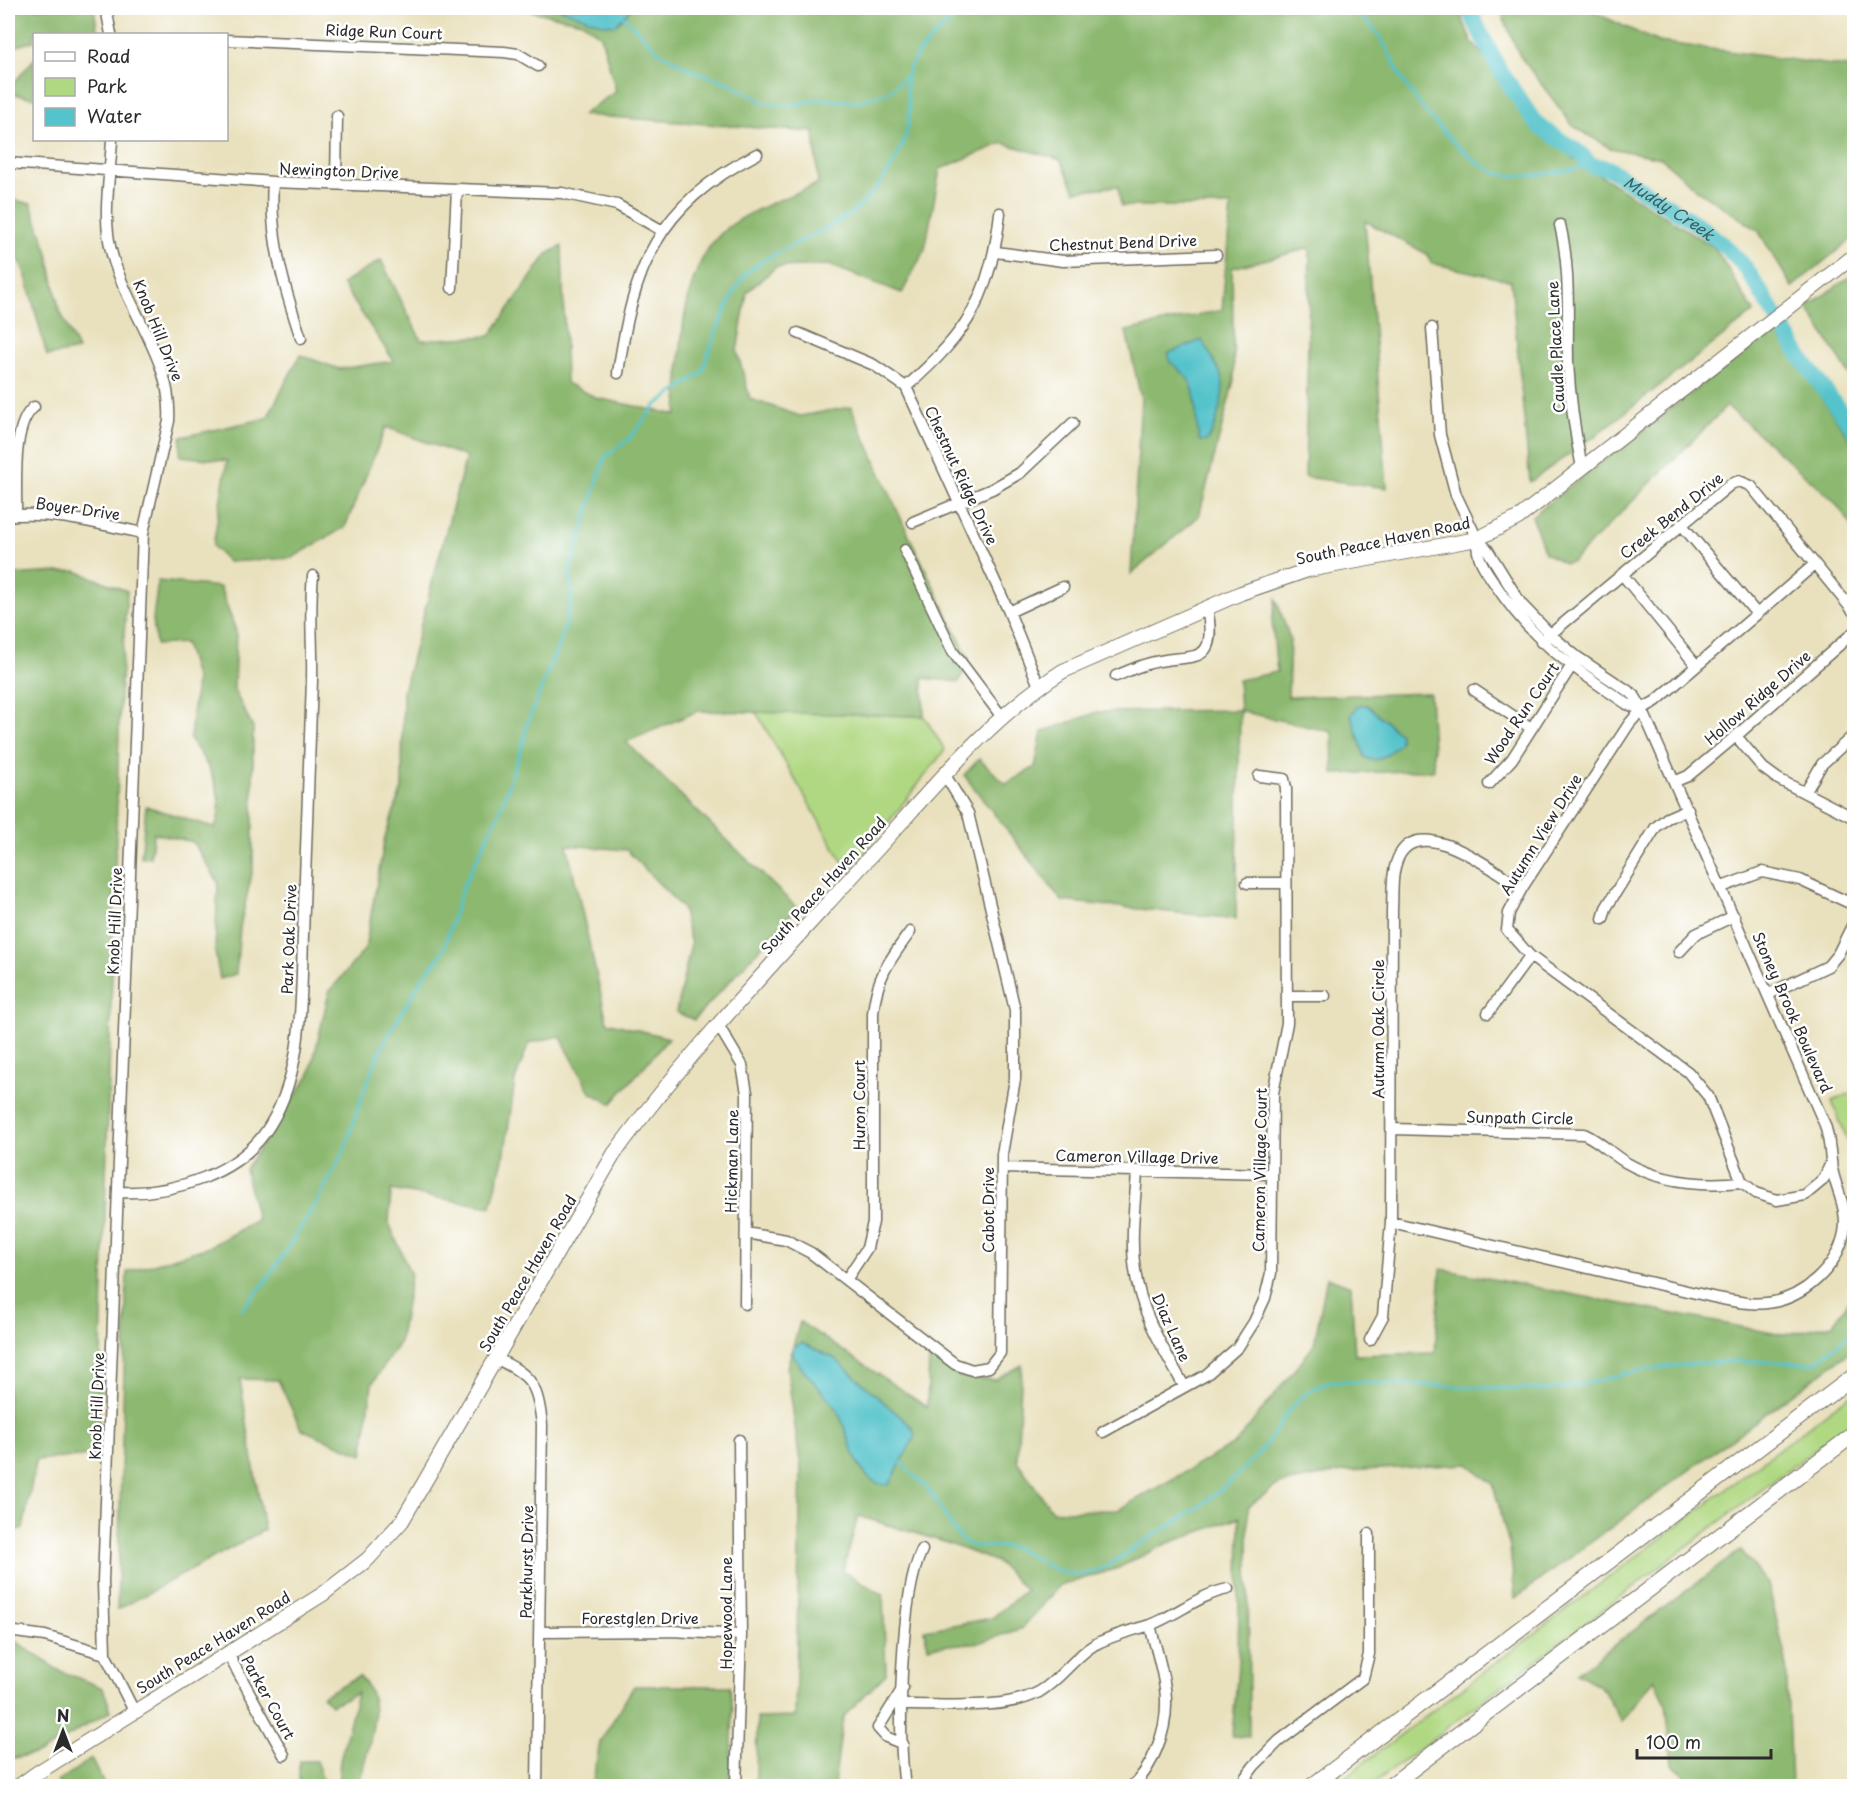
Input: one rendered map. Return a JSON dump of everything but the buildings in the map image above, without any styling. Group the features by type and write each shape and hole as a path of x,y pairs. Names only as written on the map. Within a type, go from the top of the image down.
{"highway":[{"path":"1312,1786 1854,1376"},
{"path":"1390,1786 1854,1434"}],"main road":[{"name":"South Peace Haven Road","path":"19,1786 134,1711 323,1594 368,1559 402,1521 614,1154 654,1099 718,1025 945,775 1002,717 1039,686 1083,662 1207,607 1308,570 1478,539 1518,518 1854,256"}],"street":[{"path":"106,8 111,33"},
{"name":"Ridge Run Court","path":"228,40 504,52 518,54 538,66"},
{"path":"336,184 337,116"},
{"name":"Knob Hill Drive","path":"112,141 106,214 113,260 160,365 170,402 169,421 143,533 104,1581 105,1654 134,1711"},
{"path":"618,373 635,287 661,230 708,183 757,154"},
{"name":"Newington Drive","path":"8,163 273,182 562,193 617,205 661,230"},
{"path":"273,182 275,246 285,292 301,338"},
{"path":"452,288 457,190"},
{"path":"798,333 874,366 906,387 939,358 961,332 980,297 996,252 1000,213"},
{"name":"Caudle Place Lane","path":"1560,225 1569,291 1570,383 1575,435 1582,468"},
{"name":"Chestnut Bend Drive","path":"996,252 1064,261 1216,255"},
{"name":"Stoney Brook Boulevard","path":"1391,1222 1717,1298 1742,1303 1768,1303 1800,1291 1820,1277 1837,1252 1844,1220 1842,1201 1831,1162 1831,1144 1825,1125 1676,781 1642,709 1634,695 1574,661 1546,638 1524,624 1476,553 1478,539 1456,495 1440,435 1432,327"},
{"name":"Chestnut Ridge Drive","path":"906,387 1009,612 1039,686"},
{"path":"12,516 19,436 25,414 34,407"},
{"path":"913,522 959,504 1020,473 1073,423"},
{"name":"Creek Bend Drive","path":"1546,638 1731,484 1743,481 1751,486 1854,612"},
{"name":"Boyer Drive","path":"12,516 73,520 143,533"},
{"path":"1681,524 1757,614"},
{"path":"905,550 952,652 1002,717"},
{"name":"Autumn View Drive","path":"1742,1182 1708,1096 1688,1072 1530,956 1515,942 1507,930 1509,913 1522,888 1629,724 1642,709 1656,701 1815,564"},
{"path":"1622,574 1696,665"},
{"name":"Park Oak Drive","path":"119,1192 144,1194 166,1191 190,1184 232,1162 270,1127 285,1096 293,1065 301,997 313,649 313,576"},
{"path":"1009,612 1063,587"},
{"path":"1116,676 1147,663 1191,658 1202,653 1209,645 1212,635 1207,607"},
{"name":"Hollow Ridge Drive","path":"1676,781 1688,776 1736,736 1854,632"},
{"name":"Wood Run Court","path":"1489,784 1512,759 1574,661"},
{"path":"1474,690 1531,728"},
{"path":"1805,793 1822,764 1854,735"},
{"path":"1736,736 1763,768 1778,779 1854,818"},
{"name":"Cabot Drive","path":"746,1233 772,1236 799,1245 955,1364 972,1370 989,1367 1000,1353 1002,1168 1015,1079 1015,1010 968,813 945,775"},
{"name":"Cameron Village Court","path":"1103,1432 1206,1375 1238,1347 1265,1298 1273,1252 1271,1174 1273,1093 1284,1047 1287,996 1287,883 1284,779 1259,776"},
{"path":"1603,919 1606,908 1656,827 1667,818 1688,809"},
{"name":"Autumn Oak Circle","path":"1370,1340 1383,1316 1391,1222 1392,899 1395,866 1402,850 1418,842 1437,841 1464,853 1522,888"},
{"path":"1722,888 1762,872 1800,880 1854,905"},
{"path":"1247,884 1287,883"},
{"path":"1679,952 1695,934 1734,916"},
{"path":"1768,993 1828,966 1838,954 1854,922"},
{"name":"Huron Court","path":"846,1281 867,1248 873,1221 873,1024 876,990 883,970 910,932"},
{"path":"1488,1013 1530,956"},
{"path":"1287,996 1325,996"},
{"name":"Hickman Lane","path":"718,1025 742,1065 747,1093 745,1304"},
{"name":"Sunpath Circle","path":"1392,1129 1584,1134 1605,1145 1624,1161 1656,1176 1699,1185 1742,1182"},
{"path":"1742,1182 1767,1198 1796,1199 1818,1185 1831,1162"},
{"name":"Cameron Village Drive","path":"1002,1168 1271,1174"},
{"name":"Diaz Lane","path":"1137,1172 1133,1247 1135,1272 1153,1328 1184,1386"},
{"name":"Parkhurst Drive","path":"497,1359 527,1375 538,1392 542,1424 537,1786"},
{"name":"Hopewood Lane","path":"736,1786 741,1635 740,1440"},
{"path":"1239,1786 1254,1766 1279,1741 1363,1678 1369,1654 1369,1533"},
{"path":"905,1786 903,1705 909,1593 914,1567 922,1551"},
{"path":"903,1705 1001,1703 1021,1699 1039,1692 1093,1646 1118,1634 1150,1625 1208,1593 1228,1589"},
{"path":"1132,1786 1142,1778 1166,1726 1168,1705 1150,1625"},
{"path":"8,1631 45,1636 105,1654"},
{"name":"Forestglen Drive","path":"540,1632 672,1631 741,1635"},
{"name":"Parker Court","path":"228,1654 284,1755"},
{"path":"903,1744 886,1737 878,1728 904,1687"}],"green space":[{"path":"8,8 94,8 98,33 33,33 33,41 8,49"},
{"path":"517,8 1458,8 1472,42 1574,159 1715,248 1754,312 1595,436 1530,482 1511,281 1431,263 1427,254 1365,221 1387,488 1305,477 1310,248 1232,268 1234,380 1199,516 1131,574 1141,398 1126,331 1222,310 1231,206 1121,206 1118,186 1075,191 1061,160 1003,143 940,169 925,249 902,293 829,265 776,267 747,292 737,351 750,399 800,416 851,407 903,523 969,659 959,682 923,678 924,716 698,711 626,742 797,908 694,1020 676,1012 691,944 682,908 627,850 567,845 607,1022 669,1038 611,1104 590,1092 560,1036 529,1043 515,1080 505,1151 491,1207 391,1190 389,1223 411,1275 399,1343 372,1384 363,1455 301,1429 278,1380 240,1379 264,1530 117,1610 127,1272 209,1247 257,1220 245,1169 310,1074 329,992 365,949 385,837 402,788 403,691 466,457 386,427 345,527 292,558 228,562 213,546 227,461 180,456 181,437 267,418 300,355 339,369 394,361 342,284 381,260 421,340 490,336 547,254 562,246 566,383 597,398 677,415 684,324 694,278 702,258 714,241 735,223 763,207 818,184 814,132 582,115 616,91 601,36 582,22"},
{"path":"1499,8 1585,8 1658,42 1854,68 1854,237 1792,287 1758,230 1697,190 1661,158 1610,148 1573,126 1520,56"},
{"path":"33,60 33,98 8,93 8,90"},
{"path":"10,199 31,204 48,253 59,309 78,350 47,356 26,276 8,234"},
{"path":"1854,274 1854,382 1807,307"},
{"path":"1774,329 1854,445 1854,528 1833,500 1727,406 1572,562 1564,563 1545,553 1532,516"},
{"path":"76,571 127,591 120,697 98,1455 36,1460 23,1529 8,1530 8,575"},
{"path":"158,581 220,587 236,631 234,690 253,728 253,868 240,927 236,974 220,979 215,952 218,882 193,842 154,833 150,857 141,858 146,806 215,828 219,805 218,793 210,770 190,739 196,680 185,643 156,645 153,619"},
{"path":"1276,599 1290,639 1288,697 1430,693 1434,770 1333,774 1332,732 1240,711 1236,919 1062,901 964,775 979,759 1006,784 1035,767 1042,732 1098,712 1240,710 1238,680 1277,672 1272,621"},
{"path":"756,712 924,716 945,750 849,873"},
{"path":"1854,1092 1854,1145 1850,1147 1832,1101"},
{"path":"1441,1269 1783,1335 1833,1324 1854,1294 1854,1349 1515,1598 1510,1548 1493,1484 1468,1464 1347,1471 1279,1484 1248,1507 1249,1737 1232,1736 1238,1665 1240,1517 1166,1544 1118,1568 1059,1586 1022,1628 982,1642 928,1647 924,1630 992,1618 1026,1590 997,1562 944,1542 858,1516 843,1571 883,1595 886,1674 843,1717 834,1786 756,1786 757,1718 795,1717 801,1470 787,1368 800,1322 927,1407 929,1357 959,1376 995,1380 1022,1365 1017,1461 1052,1511 1118,1510 1236,1443 1314,1345 1327,1277 1351,1286 1355,1355 1435,1353"},
{"path":"1854,1392 1854,1420 1370,1786 1333,1786"},
{"path":"1741,1550 1768,1584 1786,1660 1791,1786 1698,1786 1672,1764 1666,1703 1654,1679 1622,1722 1600,1686 1577,1673"},
{"path":"11,1638 58,1670 103,1688 111,1711 40,1753 8,1759 8,1651"},
{"path":"359,1676 368,1687 372,1700 374,1714 370,1744 359,1786 338,1786 340,1761 357,1693 331,1705 322,1696"},
{"path":"634,1686 730,1686 733,1711 730,1786 592,1786 600,1742"},
{"path":"91,1759 105,1786 61,1786 57,1782"},
{"path":"299,1761 316,1761 325,1786 299,1786"}],"water":[{"path":"557,8 632,8 616,25 603,24"},
{"path":"1202,340 1218,368 1223,384 1216,421 1206,441 1200,441 1197,429 1193,389 1181,371 1169,361 1169,353"},
{"path":"1359,705 1367,705 1400,734 1400,743 1380,759 1365,757 1351,715"},
{"path":"802,1343 834,1358 912,1427 915,1436 889,1485 877,1483 861,1468 837,1410 793,1356 793,1347"}],"waterway":[{"path":"242,1309 267,1280 317,1202 345,1149 364,1090 385,1040 425,974 442,954 462,889 499,813 524,740 526,727 565,628 572,595 569,573 605,457 629,439 656,405 703,372 730,301 744,276 751,269 859,207 882,181 897,158 907,132 909,119 907,75 909,70 922,49 962,8"},
{"path":"1346,8 1374,29 1419,104 1447,135 1477,162 1492,171 1516,176 1549,173 1591,165"},
{"name":"Muddy Creek","path":"1468,8 1499,69 1532,118 1542,128 1580,153 1591,165 1608,168 1700,226 1723,244 1746,268 1802,359 1854,430"},
{"path":"623,16 658,51 689,69 731,84 763,102 788,106 820,99 856,102 889,92 906,76"},
{"path":"1844,415 1854,396"},
{"path":"899,1461 930,1492 952,1527 970,1545 1014,1548 1061,1572 1090,1573 1108,1565 1206,1502 1256,1456 1287,1413 1304,1395 1332,1381 1545,1390 1584,1384 1645,1369 1684,1365 1734,1361 1815,1363 1854,1331"}]}
